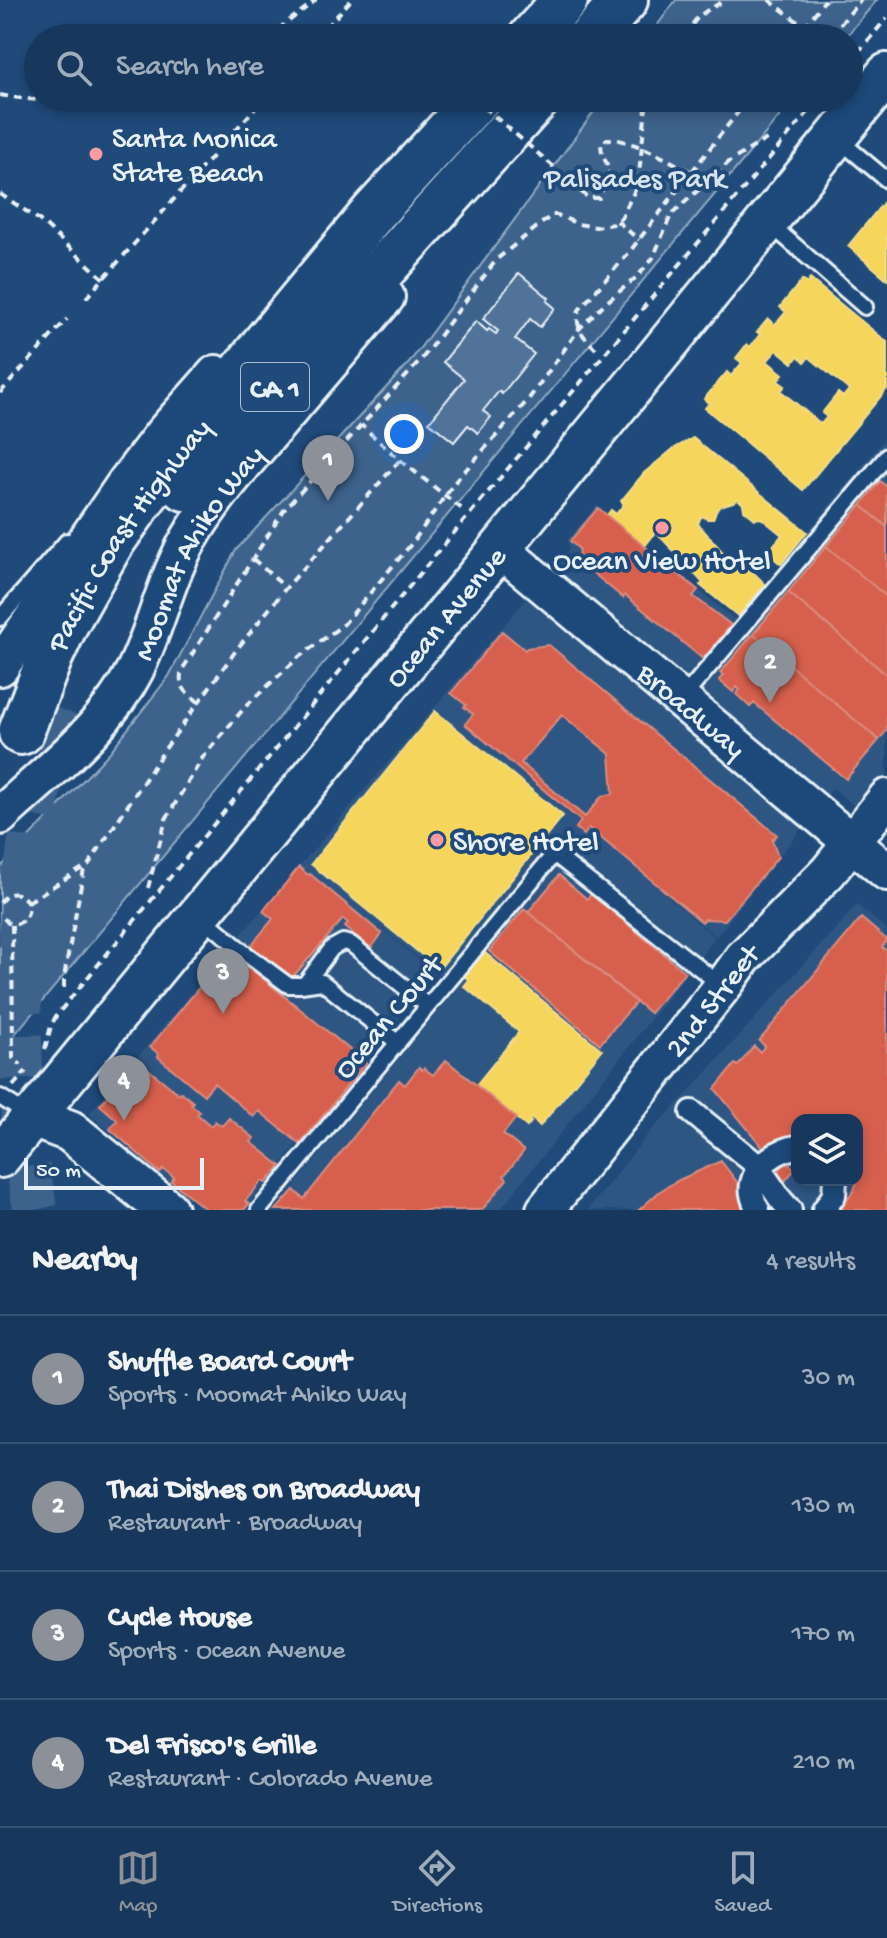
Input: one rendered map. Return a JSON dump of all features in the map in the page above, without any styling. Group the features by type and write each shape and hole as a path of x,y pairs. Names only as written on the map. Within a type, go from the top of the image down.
{"highway":[{"path":"544,24 565,0"},
{"path":"604,24 625,0"},
{"name":"Pacific Coast Highway","path":"21,732 66,623 111,543 164,468 373,213 463,112"},
{"name":"Pacific Coast Highway","path":"61,709 82,656 115,591 153,531 193,477 527,112"}],"main road":[{"name":"Ocean Avenue","path":"863,103 887,74"},
{"name":"Ocean Avenue","path":"7,1125 199,914 855,112"},
{"path":"7,1125 70,1131 167,1210"}],"street":[{"name":"Moomat Ahiko Way","path":"0,816 105,716 133,673 177,559 211,505 426,249 530,112"},
{"path":"0,667 163,434 271,313 373,213"},
{"name":"Broadway","path":"499,548 887,872"},
{"name":"2nd Street","path":"545,1210 743,958 828,872 887,798"},
{"path":"692,1112 757,1165 790,1210"},
{"path":"758,1210 753,1201 751,1184 773,1155 791,1148"},
{"path":"825,1210 834,1195 835,1186"}],"lane":[{"path":"835,136 887,180"},
{"path":"767,221 865,307"},
{"path":"0,618 163,434"},
{"path":"681,700 887,456"},
{"name":"Ocean Court","path":"259,1210 554,854 723,986"},
{"path":"199,914 288,985 322,982 398,1043"},
{"path":"305,984 332,948 343,942 351,944 428,1006"}],"path":[{"path":"285,24 316,0"},
{"path":"330,24 351,0"},
{"path":"692,24 725,0"},
{"path":"769,0 801,24"},
{"path":"807,24 825,0"},
{"path":"843,24 861,0"},
{"path":"863,46 887,18"},
{"path":"0,95 24,100"},
{"path":"86,298 252,112"},
{"path":"492,112 588,198 596,199 602,195 610,174 610,167 601,150 602,141 607,139 613,138 642,148 690,171"},
{"path":"199,702 182,688 182,670 291,501 421,360 497,259 548,217 557,215 578,224 596,227 617,221 638,184 646,112"},
{"path":"596,349 579,329 578,315 584,303 639,240 738,112"},
{"path":"39,1057 45,1049 56,1016 442,547 808,112"},
{"path":"148,888 166,819 203,757 246,706 299,657 344,624 413,542 454,483 528,400 579,329 638,276 653,258 671,215 729,162 770,137"},
{"path":"0,194 38,219 104,279"},
{"path":"617,221 639,240"},
{"path":"0,393 67,319"},
{"path":"361,425 462,509"},
{"path":"28,902 84,869 101,849 165,749 237,649 286,588 400,460"},
{"path":"253,559 286,588"},
{"path":"64,988 84,869"},
{"path":"0,903 12,893 22,895 28,902 30,912 25,920 12,925 2,923 0,914"},
{"path":"12,925 13,1058 21,1065"},
{"path":"7,1125 33,1063"}],"shaded area":[{"path":"887,436 887,834 833,788 716,937 652,883 715,938 500,1210 274,1210 456,989 360,910 435,974 244,1210 203,1210 89,1114 569,549 568,540 597,505 735,620"},
{"path":"857,905 887,930 887,1210 588,1210 648,1134"}],"green space":[{"path":"676,0 877,0 857,24 658,24"},
{"name":"Palisades Park","path":"594,112 783,112 0,1052 0,868 109,753 169,676 236,550 409,363"}],"building: Homes":[{"path":"887,198 887,279 848,246"},
{"path":"810,279 887,342 887,389 803,490 705,408 709,403 704,399 727,372 731,376 742,363 736,358 747,344 750,347 768,319 775,325 786,312 780,307 802,280 807,284","holes":["777,350 793,363 798,356 805,362 809,357 849,390 843,397 838,393 822,413 827,417 821,424 781,391 785,386 778,381 783,374 767,361"]},
{"name":"Ocean View Hotel","path":"693,438 807,532 781,564 767,553 782,535 761,518 755,519 744,510 738,499 720,506 713,519 702,516 698,524 741,573 748,567 765,584 738,616 700,585 703,583 656,532 644,547 607,515 611,510 616,514 624,504 621,501 644,473 673,449"},
{"name":"Shore Hotel","path":"435,711 563,816 439,969 311,864"},
{"path":"484,952 602,1050 540,1126 531,1118 527,1127 476,1085 519,1032 464,986 469,980 464,976"}],"building: Shops":[{"path":"880,481 887,487 887,527 861,505"},
{"path":"861,505 887,527 887,597 826,546"},
{"path":"598,508 698,590 693,596 731,625 703,659 625,595 623,598 587,568 589,566 578,556 579,549 570,541"},
{"path":"826,546 887,597 887,675 788,592"},
{"path":"788,592 887,675 887,730 879,740 753,634"},
{"path":"502,631 525,650 549,645 777,835 772,840 778,857 725,920 705,919 702,922 589,828 584,835 576,828 581,821 465,724 473,714 451,693","holes":["562,715 610,754 613,794 602,796 585,817 521,763"]},
{"path":"753,634 879,740 846,779 754,703 750,707 736,694 740,690 737,687 733,692 719,680 723,675 720,673"},
{"path":"299,867 382,934 371,948 345,927 348,923 343,919 291,979 249,948 273,919 263,911"},
{"path":"559,875 587,899 591,894 685,972 650,1013 528,912"},
{"path":"524,909 636,1002 600,1044 489,951"},
{"path":"861,918 887,940 882,947 887,952 887,1210 841,1210 855,1186 863,1186 863,1114 791,1114 791,1142 769,1155 715,1089 754,1046 760,1052 765,1046 759,1041"},
{"path":"239,959 366,1063 300,1144 259,1111 254,1117 214,1083 204,1095 150,1047 203,983 213,992"},
{"path":"137,1060 193,1102 191,1104 200,1112 197,1114 211,1126 215,1121 222,1126 229,1118 254,1138 251,1142 281,1166 266,1183 262,1181 245,1201 249,1204 244,1210 207,1210 171,1181 174,1177 163,1169 160,1173 110,1129 117,1120 100,1105"},
{"path":"446,1060 516,1118 503,1134 524,1151 482,1210 276,1210 294,1190 304,1199 399,1080 405,1085 419,1067 433,1075"},
{"path":"721,1161 750,1199 754,1210 639,1210 660,1191"},
{"path":"786,1162 791,1166 791,1174 780,1187 771,1180"}],"building: Other":[{"path":"519,273 549,298 547,301 555,308 540,327 530,319 515,339 534,354 502,394 499,391 483,411 491,417 478,433 468,425 454,442 429,422 464,379 443,362 476,321 496,334 498,331 483,319"}],"tunnel":[{"path":"36,1210 28,1165 22,1089 20,945 37,802 61,709"}],"place":[{"name":"Santa Monica State Beach","path":"96,154"},
{"name":"Shuffle Board Court","path":"328,501"},
{"name":"Ocean View Hotel","path":"662,528"},
{"name":"Thai Dishes on Broadway","path":"770,703"},
{"name":"Shore Hotel","path":"437,840"},
{"name":"Cycle House","path":"223,1014"},
{"name":"Del Frisco's Grille","path":"124,1121"}]}
